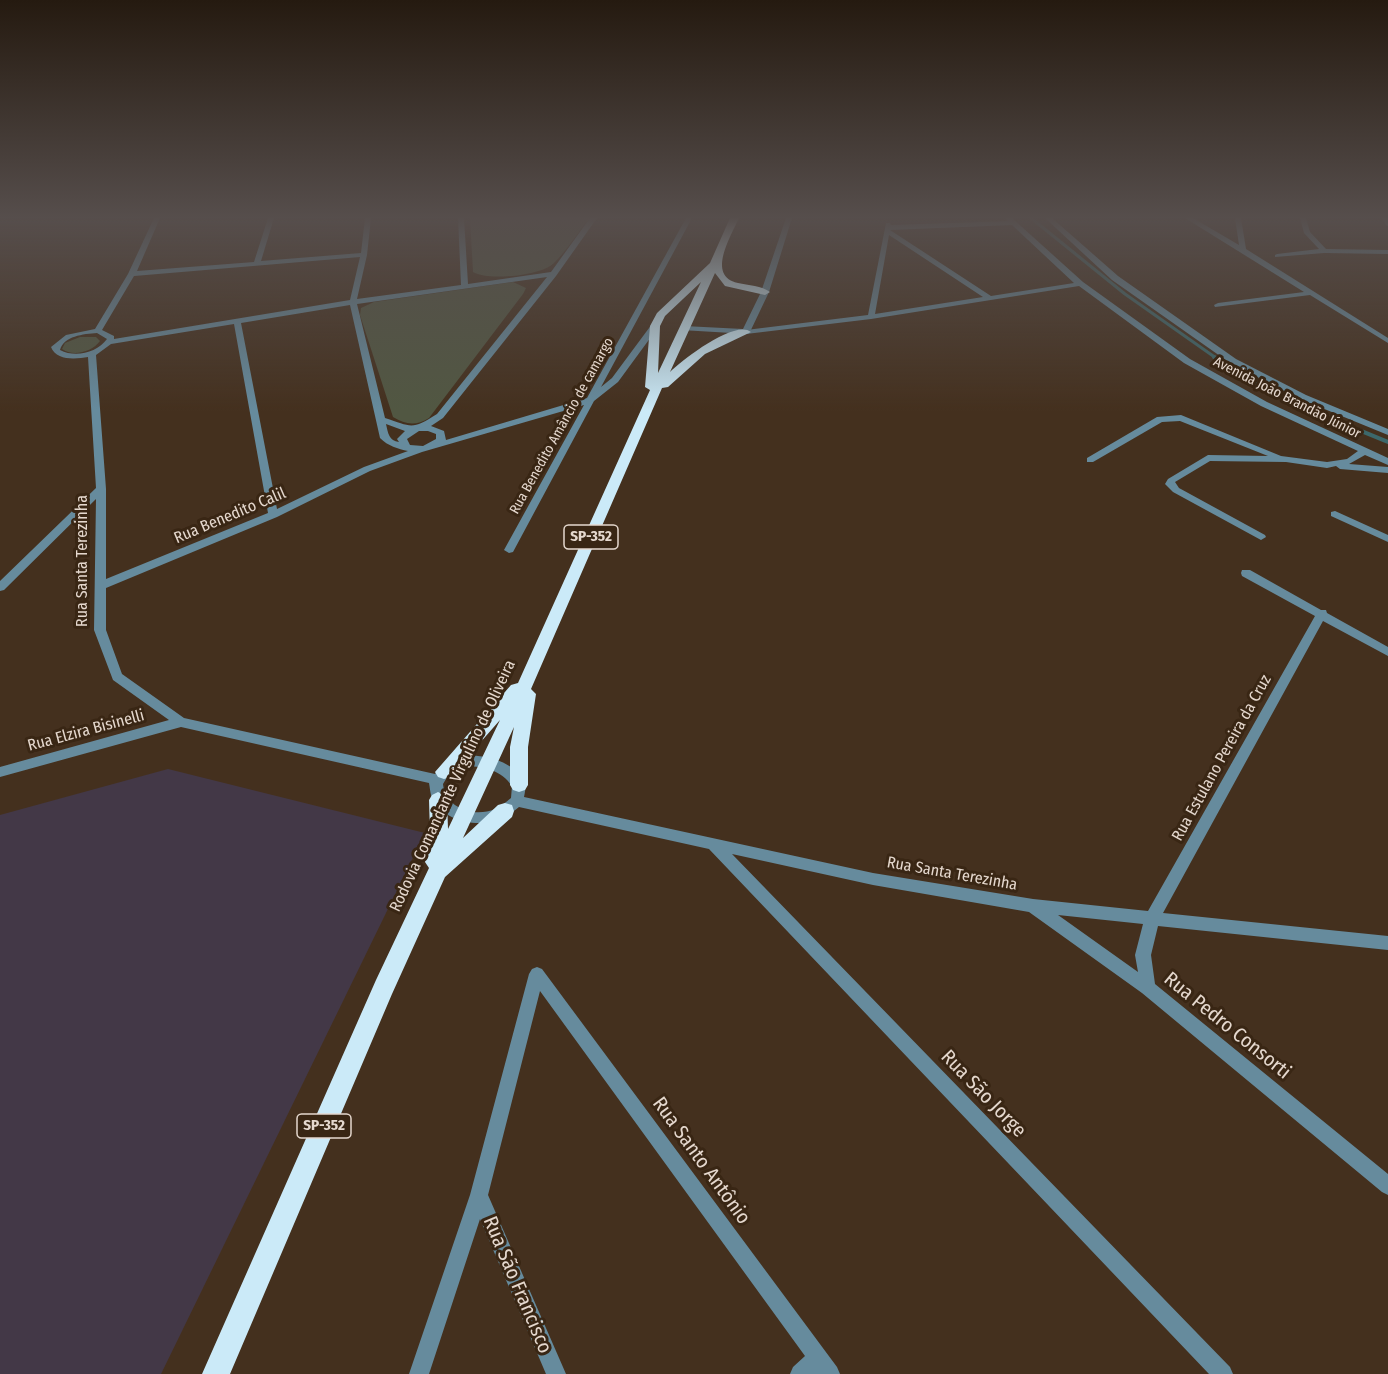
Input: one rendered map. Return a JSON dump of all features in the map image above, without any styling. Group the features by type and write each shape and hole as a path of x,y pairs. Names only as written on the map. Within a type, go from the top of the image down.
{"highway":[{"path":"650,402 669,327 661,315 691,282"},
{"name":"Rodovia Comandante Virgulino de Oliveira","path":"216,1374 434,878 531,672 650,402 669,327 701,282"},
{"path":"727,282 765,292"},
{"path":"650,402 687,361 720,339 746,332"},
{"path":"441,776 531,672"},
{"path":"434,878 514,799 519,747 531,672"},
{"path":"434,878 439,833 438,801"}],"street":[{"path":"98,331 127,282"},
{"path":"358,282 353,302 387,442 419,450"},
{"path":"110,342 109,335 98,331 71,335 55,347 59,354 65,356 92,353 110,342 353,302 493,282"},
{"path":"404,446 402,439 412,430 423,427 440,416 547,282"},
{"name":"Rua Benedito Amâncio de camargo","path":"509,550 655,282"},
{"path":"746,332 768,282"},
{"path":"871,317 877,282"},
{"path":"967,282 989,298"},
{"name":"Avenida João Brandão Júnior","path":"1121,282 1233,361 1304,397 1388,432"},
{"path":"1293,282 1388,342"},
{"path":"431,447 593,399 669,327 746,332 871,317 1080,284"},
{"name":"Avenida João Brandão Júnior","path":"1080,284 1187,361 1221,382 1388,462"},
{"path":"1218,306 1310,293"},
{"path":"237,321 273,515"},
{"name":"Rua Santa Terezinha","path":"92,353 101,489 100,630 117,677 181,722 441,776"},
{"path":"431,447 441,441 440,416"},
{"path":"1090,460 1160,419 1171,416 1286,459"},
{"path":"382,420 412,430"},
{"path":"423,427 440,432 484,433"},
{"name":"Rua Benedito Calil","path":"368,469 381,458 404,446"},
{"name":"Rua Benedito Calil","path":"102,585 273,515 368,469 431,447"},
{"path":"1327,465 1350,462 1363,452"},
{"path":"1261,537 1176,490 1170,484 1208,458 1286,459 1388,470"},
{"path":"0,587 101,489"},
{"path":"1335,514 1388,539"},
{"path":"1246,573 1322,613 1388,652"},
{"name":"Rua Estulano Pereira da Cruz","path":"1148,988 1143,955 1152,918 1322,613"},
{"name":"Rua Elzira Bisinelli","path":"0,772 181,722"},
{"path":"466,761 489,764 508,771 514,799 490,816 463,816 453,813 438,801 435,790 441,776 466,761"},
{"name":"Rua Santa Terezinha","path":"514,799 873,879 1033,906 1388,943"},
{"name":"Rua São Jorge","path":"712,843 1223,1374"},
{"name":"Rua Pedro Consorti","path":"1033,906 1148,988 1388,1186"},
{"name":"Rua Santo Antônio","path":"479,1195 537,974 824,1366"},
{"path":"419,1374 479,1195"},
{"name":"Rua São Francisco","path":"479,1195 556,1374"},
{"path":"800,1374 824,1366"}],"shaded area":[{"path":"168,769 425,833 161,1374 0,1374 0,815"}],"green space":[{"path":"512,282 526,288 429,418 411,424 393,417 360,315 361,308 374,302"},
{"path":"80,337 96,337 100,341 97,345 82,352 71,353 62,349 65,343"}],"waterway":[{"path":"1110,282 1216,358"},
{"path":"1214,357 1234,371 1277,394 1388,442"}]}
